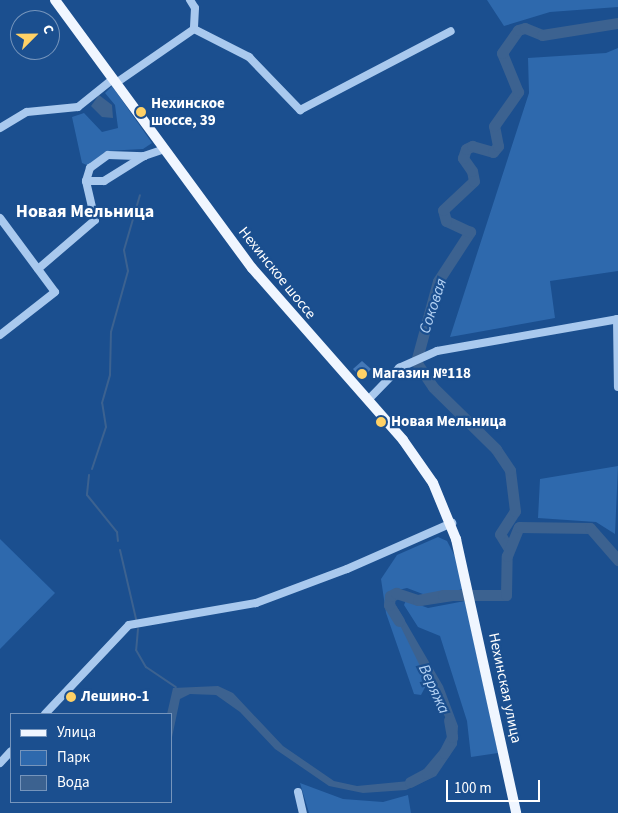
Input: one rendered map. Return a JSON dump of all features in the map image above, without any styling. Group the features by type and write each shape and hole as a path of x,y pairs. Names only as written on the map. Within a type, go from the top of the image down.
{"main road":[{"name":"Нехинское шоссе","path":"55,0 281,305 368,400 424,468 452,523 464,569"},
{"name":"Нехинская улица","path":"464,569 516,813"}],"street":[{"path":"190,0 195,8 194,30"},
{"path":"0,128 27,112 78,107 114,81 194,30"},
{"path":"194,30 249,58 300,110 451,31"},
{"path":"86,181 104,181 144,156 164,149"},
{"path":"38,269 95,220 86,181 90,168 108,154 144,156"},
{"path":"0,218 55,292 0,336"},
{"path":"368,400 399,368 437,351 618,319 618,388"},
{"path":"46,713 129,625 256,602 347,569 452,523"},
{"path":"0,763 10,751"},
{"path":"298,792 303,813"}],"green space":[{"path":"487,0 618,0 618,7 550,12 504,26"},
{"path":"618,48 618,271 550,281 555,318 450,337 529,93 528,58 606,53"},
{"path":"112,86 152,143 143,149 106,151 89,166 82,163 72,117 84,113 102,132 118,128 115,105 105,93"},
{"path":"618,466 615,534 596,522 538,518 540,479"},
{"path":"438,537 447,541 458,562 464,589 428,596 407,588 394,591 393,608 430,678 421,695 414,694 386,613 381,579 397,555"},
{"path":"0,539 55,593 0,649"},
{"path":"406,600 428,608 465,601 498,753 471,757 467,721 440,636 418,627 404,605"},
{"path":"300,783 343,799 383,802 408,795 411,813 309,813"}],"water":[{"path":"99,95 112,105 113,118 102,117 91,106"},
{"path":"399,593 418,600 459,593 460,600 421,606 400,598 394,602 443,686 458,726 457,745 436,776 406,790 363,793 329,786 275,749 240,712 216,695 190,694 180,699 172,737 172,713 167,713 173,688 218,686 233,693 283,746 334,781 357,786 409,781 425,775 447,749 451,729 391,607 393,596"}],"building":[{"name":"Магазин №118","path":"362,361 371,369 362,379 353,369"}],"waterway":[{"name":"Соковая","path":"509,549 500,534 515,511 510,470 496,449 433,387 416,362 438,281 470,232 446,221 443,210 474,181 472,171 463,158 466,149 472,146 493,152 498,146 494,126 518,92 502,53 518,30 525,28 542,35 618,23"},
{"path":"92,469 106,427 102,403 110,375 111,332 128,271 124,250 140,195"},
{"path":"89,475 87,495 117,532 118,541"},
{"name":"Веряжа","path":"399,621 389,605 390,596 396,593 418,600 443,595 506,595 507,556 519,527 590,528 618,560"},
{"path":"120,550 136,619"},
{"path":"138,629 136,650 146,667 176,687"},
{"name":"Веряжа","path":"410,782 427,773 444,753 452,737 449,720"}],"place":[{"name":"Нехинское шоссе, 39","path":"141,112"},
{"name":"Магазин №118","path":"362,374"},
{"name":"Новая Мельница","path":"381,422"},
{"name":"Лешино-1","path":"71,697"}],"district":[{"name":"Новая Мельница","path":"85,212"}]}
